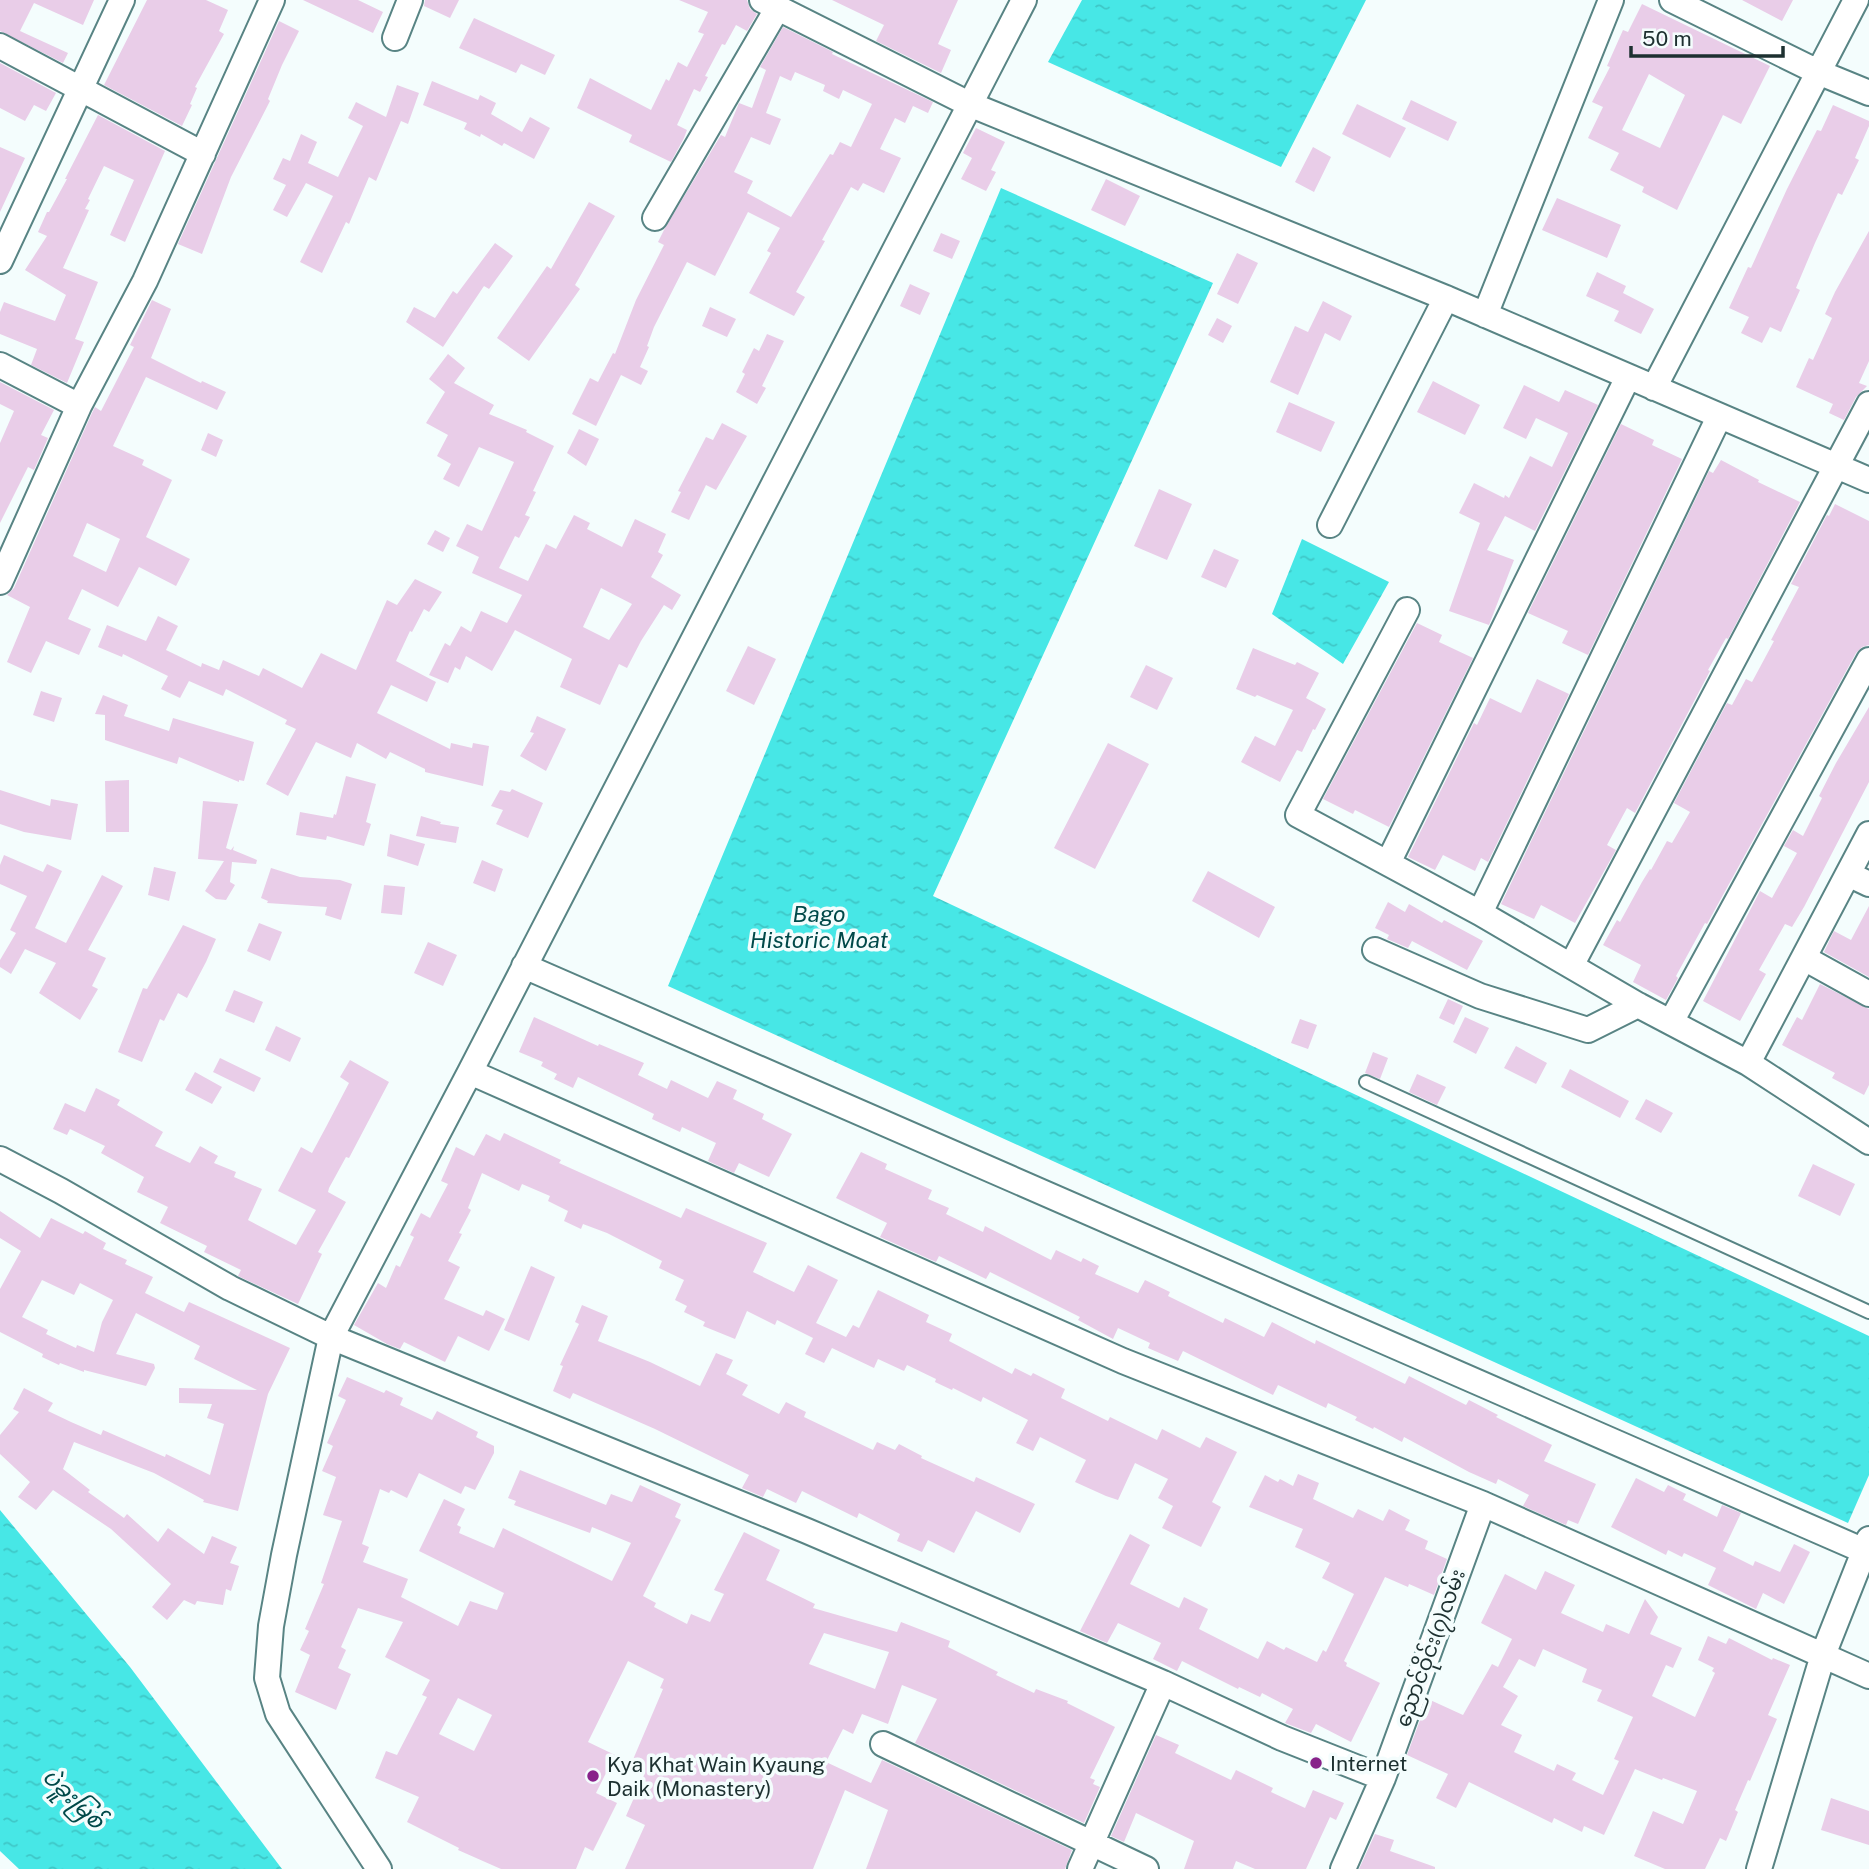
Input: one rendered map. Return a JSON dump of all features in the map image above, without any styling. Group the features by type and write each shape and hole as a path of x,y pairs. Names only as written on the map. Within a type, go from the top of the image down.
{"street":[{"path":"0,261 122,0"},
{"path":"0,582 79,406 145,281 272,0"},
{"path":"395,38 410,0"},
{"path":"379,1869 278,1714 267,1678 271,1626 284,1555 331,1337 1024,0"},
{"path":"1485,315 1611,0"},
{"path":"1672,0 1818,72 1869,93"},
{"path":"1654,388 1856,0"},
{"path":"655,218 770,4 969,104 1446,298 1869,480"},
{"path":"0,46 203,154"},
{"path":"1330,525 1446,298"},
{"path":"0,365 79,406"},
{"path":"1388,863 1628,377"},
{"path":"1571,966 1869,404"},
{"path":"1480,913 1719,417"},
{"path":"1407,610 1298,815 1480,913 1638,1005 1748,1063 1869,1142"},
{"path":"1671,1022 1869,660"},
{"path":"1748,1063 1804,958 1859,879 1869,834"},
{"path":"1375,950 1480,996 1588,1030 1638,1005"},
{"path":"1804,958 1869,994"},
{"path":"524,966 1867,1547 1823,1655 1759,1869"},
{"path":"470,1072 1123,1361 1483,1504 1869,1676"},
{"path":"0,1159 230,1288 331,1337 807,1531 1163,1683 1282,1738 1383,1778"},
{"name":"ညောင်ဝိုင်း(၇)လမ်း","path":"1343,1869 1383,1778 1483,1504"},
{"path":"1080,1869 1163,1683"},
{"path":"883,1744 1146,1869"}],"lane":[{"path":"1366,1082 1869,1312"}],"water":[{"path":"1082,0 1366,0 1281,167 1048,62"},
{"name":"Bago Historic Moat","path":"1001,188 1213,283 933,896 1869,1336 1869,1475 1848,1523 668,986"},
{"path":"1302,539 1389,582 1343,664 1272,614"},
{"name":"ပဲခူးမြစ်","path":"0,1510 130,1667 282,1869 19,1869 0,1851"}],"building":[{"path":"0,0 94,0 83,25 34,3 20,31 68,53 63,63 0,31"},
{"path":"147,0 206,0 228,10 219,31 224,34 195,87 197,88 190,104 192,105 182,126 104,85"},
{"path":"303,0 358,0 383,12 373,33"},
{"path":"425,0 459,0 450,18 424,6"},
{"path":"679,0 747,0 750,9 757,14 747,31 736,25 725,45 722,44 705,76 708,77 700,92 694,89 677,125 687,130 671,162 629,142 632,135 577,108 590,78 651,110 666,79 669,81 678,62 687,67 704,34 698,32 708,12"},
{"path":"832,0 958,0 938,44 951,50 941,73 876,41 884,25"},
{"path":"1742,0 1793,0 1782,21"},
{"path":"1642,4 1770,66 1741,124 1723,115 1677,210 1642,192 1644,187 1610,170 1619,153 1588,138 1603,107 1592,102 1610,67 1607,66 1623,30 1628,32","holes":["1649,74 1685,95 1660,148 1622,130"]},
{"path":"474,18 555,55 545,75 521,64 516,73 459,48"},
{"path":"279,21 299,31 282,65 268,99 270,101 231,177 202,254 178,244"},
{"path":"783,27 833,52 832,54 933,102 928,113 913,106 905,123 895,118 880,149 901,158 884,193 863,183 858,191 851,187 796,292 805,297 794,316 749,293 771,253 767,251 780,228 748,212 715,276 687,262 654,327 640,367 648,371 641,385 621,375 596,426 572,414 590,378 598,382 613,353 615,354 636,300 664,245 658,242 665,228 721,135 725,137 739,103 752,108 766,70 760,67","holes":["795,72 825,85 823,91 839,99 843,90 872,104 851,147 840,142 791,217 747,193 753,181 734,172 751,137 770,145 781,119 766,113 780,76 791,81"]},
{"path":"0,63 56,93 46,111 34,105 25,121 0,108"},
{"path":"432,81 478,100 480,95 496,103 491,114 522,132 530,117 550,128 534,159 504,143 502,146 481,134 480,137 464,129 467,123 423,105"},
{"path":"397,85 419,93 408,124 401,121 376,181 369,177 349,224 346,222 322,273 300,262 333,196 306,183 287,217 273,210 286,185 273,179 283,158 290,161 301,134 317,142 308,163 338,177 363,126 348,118 356,102 386,117"},
{"path":"1411,100 1457,122 1448,141 1402,119"},
{"path":"1357,104 1406,128 1390,158 1342,134"},
{"path":"1833,105 1869,121 1855,158 1859,160 1842,195 1838,193 1815,243 1796,288 1800,290 1781,332 1770,327 1762,343 1741,333 1749,317 1729,308 1817,130 1821,131"},
{"path":"98,115 165,151 125,242 110,235 134,180 104,166 88,199 90,200 85,209 89,210 63,268 98,282 75,339 84,342 67,383 31,365 37,349 0,334 0,312 4,302 55,321 66,295 25,270 47,236 38,232"},
{"path":"976,128 1005,142 991,170 996,172 986,191 961,179 972,158 963,153"},
{"path":"0,147 25,158 0,212"},
{"path":"1313,147 1331,157 1314,192 1295,182"},
{"path":"1106,179 1140,196 1125,226 1091,210"},
{"path":"1557,198 1621,225 1607,258 1542,230"},
{"path":"589,202 615,216 575,285 580,289 529,361 497,338 547,266 551,269"},
{"path":"1869,231 1869,361 1859,383 1867,386 1856,397 1844,420 1829,413 1833,404 1796,387 1809,358 1813,360 1832,318 1825,314 1835,292"},
{"path":"941,233 960,241 952,259 933,251"},
{"path":"495,243 513,256 489,289 484,286 443,347 406,322 414,307 435,318 453,291 457,294"},
{"path":"1237,253 1258,263 1238,304 1217,294"},
{"path":"1597,272 1626,286 1623,293 1654,309 1641,334 1614,321 1619,311 1586,296"},
{"path":"910,284 930,293 920,315 900,306"},
{"path":"152,300 171,309 151,358 201,383 202,381 226,392 217,410 146,377 113,446 144,460 142,465 172,480 146,537 190,559 176,586 139,567 118,607 82,589 68,619 91,629 79,655 46,641 31,673 7,662 30,607 7,595 14,588 95,407 101,411 134,347 130,345","holes":["87,523 120,539 106,572 73,556"]},
{"path":"1323,301 1352,316 1340,341 1325,333 1298,395 1270,382 1295,326 1308,332"},
{"path":"710,307 736,319 727,337 702,326"},
{"path":"1217,318 1232,326 1223,343 1208,335"},
{"path":"767,334 784,341 762,386 766,388 757,404 736,392 754,348 759,351"},
{"path":"448,354 465,368 454,383 494,405 489,414 527,430 526,432 554,446 533,491 536,492 525,515 530,517 519,538 515,536 499,568 528,581 546,544 556,549 574,515 590,523 587,529 622,547 635,519 666,534 658,552 663,555 651,577 681,595 672,610 664,605 627,668 619,664 600,705 560,687 572,659 515,630 492,671 466,656 460,670 455,667 448,683 429,675 445,643 450,646 461,626 471,632 481,611 507,623 522,595 472,573 479,557 456,546 467,524 482,531 514,462 479,447 459,487 443,479 451,464 437,456 448,435 426,423 445,392 429,379","holes":["601,588 632,604 609,640 583,627"]},
{"path":"1433,381 1480,405 1465,435 1417,412"},
{"path":"0,382 54,410 41,435 48,438 34,470 28,467 0,523 0,443 14,411 0,404"},
{"path":"1524,385 1559,402 1565,390 1598,405 1535,531 1505,516 1487,550 1514,560 1489,625 1449,611 1480,523 1459,513 1474,483 1509,498 1530,456 1552,467 1568,433 1536,418 1526,439 1503,428"},
{"path":"1289,402 1335,422 1321,452 1276,432"},
{"path":"722,423 747,436 716,490 706,485 689,520 671,512 681,492 678,491 706,437 713,440"},
{"path":"1621,424 1654,440 1652,445 1682,459 1588,655 1562,643 1568,631 1528,613"},
{"path":"579,429 599,439 586,466 567,453"},
{"path":"208,433 223,440 216,457 201,450"},
{"path":"1721,460 1800,502 1728,639 1726,638 1708,670 1710,671 1635,813 1627,808 1607,845 1616,850 1575,923 1541,905 1534,919 1501,904 1709,471 1713,473"},
{"path":"1159,489 1192,504 1167,560 1134,546"},
{"path":"1835,504 1869,521 1869,645 1856,653 1707,924 1705,923 1666,1000 1633,982 1641,965 1603,945 1617,920 1620,922 1667,841 1672,843 1690,812 1674,803 1727,703 1732,705 1746,679 1752,682 1799,587 1791,584"},
{"path":"435,530 450,538 443,552 427,544"},
{"path":"1214,549 1239,560 1226,588 1201,577"},
{"path":"415,579 442,592 429,612 424,609 396,661 436,682 427,702 391,685 377,713 450,749 451,743 472,748 473,743 489,746 483,786 425,772 425,769 390,752 386,759 357,743 351,758 316,742 288,796 266,784 296,729 285,724 287,720 226,689 223,696 189,681 180,698 161,689 168,676 123,654 122,657 98,647 107,625 146,641 158,616 178,626 166,650 201,667 202,663 219,670 223,660 259,676 263,668 302,688 321,653 356,670 387,600 397,605"},
{"path":"1417,623 1442,635 1439,642 1473,658 1389,827 1355,810 1353,814 1323,799"},
{"path":"748,646 776,659 754,705 726,691"},
{"path":"1253,648 1295,665 1297,662 1319,673 1306,698 1326,709 1302,752 1297,750 1280,782 1241,762 1255,736 1275,746 1293,710 1236,689"},
{"path":"1146,665 1173,678 1157,710 1130,697"},
{"path":"1537,679 1569,694 1488,862 1481,858 1475,871 1443,855 1435,870 1408,857 1474,723 1477,725 1490,698 1521,713"},
{"path":"41,691 62,698 54,722 33,715"},
{"path":"103,695 128,705 124,716 169,731 173,718 254,742 244,781 239,782 179,757 177,764 105,740 105,715 95,714"},
{"path":"1869,707 1869,782 1804,907 1792,927 1785,924 1759,970 1766,974 1740,1021 1703,1001 1760,891 1772,898 1797,853 1784,846 1793,830 1803,836 1822,798 1819,796"},
{"path":"537,716 566,729 546,771 520,756 534,733 530,732"},
{"path":"1108,743 1149,764 1095,869 1054,848"},
{"path":"346,776 376,784 366,822 371,824 364,846 327,836 326,840 296,835 300,812 333,818 334,814 336,815"},
{"path":"129,780 129,832 106,832 105,781"},
{"path":"512,789 543,803 528,838 496,824 503,810 491,806 500,790 510,792"},
{"path":"0,790 50,806 51,799 78,804 71,840 24,832 0,824"},
{"path":"203,801 238,804 226,848 231,850 234,846 233,850 257,860 256,864 232,862 230,882 235,885 226,900 216,899 205,891 224,861 198,859"},
{"path":"421,816 441,822 440,824 459,827 456,843 416,836"},
{"path":"390,834 425,844 418,866 387,856"},
{"path":"4,855 43,872 47,864 62,871 35,928 66,943 102,875 123,886 88,950 106,958 92,986 98,989 80,1020 39,993 56,963 25,949 11,974 0,967 0,960 16,933 10,930 27,896 0,884 0,865"},
{"path":"482,860 503,869 495,892 473,883"},
{"path":"154,867 176,872 169,901 148,895"},
{"path":"271,868 300,877 340,880 352,884 341,920 325,915 327,907 267,903 268,901 261,898"},
{"path":"1208,871 1275,907 1259,938 1192,901"},
{"path":"384,885 405,887 402,915 381,913"},
{"path":"1388,902 1405,912 1409,904 1442,923 1444,920 1483,941 1467,970 1412,941 1408,948 1387,939 1389,935 1375,928"},
{"path":"1869,906 1869,977 1824,952 1834,931 1851,940"},
{"path":"259,923 282,932 270,961 247,951"},
{"path":"183,925 216,939 187,998 178,993 164,1021 160,1019 142,1062 118,1052 143,988 147,989"},
{"path":"428,942 457,955 443,986 414,973"},
{"path":"1820,984 1869,1009 1869,1085 1864,1095 1832,1078 1835,1073 1782,1045 1797,1017 1802,1020"},
{"path":"234,990 263,1002 254,1023 225,1011"},
{"path":"1448,999 1463,1006 1454,1025 1439,1018"},
{"path":"534,1017 644,1063 638,1075 667,1089 671,1080 708,1098 717,1081 737,1090 733,1099 764,1114 762,1119 792,1134 769,1177 739,1163 734,1173 708,1161 716,1143 682,1127 680,1132 652,1119 654,1114 578,1077 573,1088 554,1079 557,1074 541,1066 543,1062 519,1052"},
{"path":"1465,1017 1489,1028 1476,1054 1453,1042"},
{"path":"1300,1019 1317,1025 1308,1049 1291,1043"},
{"path":"276,1026 301,1038 290,1062 265,1050"},
{"path":"1516,1046 1547,1063 1536,1084 1504,1068"},
{"path":"1373,1052 1388,1058 1380,1079 1365,1073"},
{"path":"220,1058 261,1078 254,1092 213,1072"},
{"path":"350,1060 389,1082 349,1158 346,1157 329,1188 328,1192 346,1202 318,1252 322,1254 298,1304 238,1276 241,1270 204,1252 207,1246 160,1223 168,1207 137,1192 144,1177 101,1153 105,1146 70,1129 67,1135 53,1129 65,1103 85,1112 96,1088 120,1100 117,1105 163,1132 155,1146 190,1163 200,1146 218,1156 214,1163 236,1172 234,1177 262,1189 248,1220 296,1245 316,1210 278,1191 301,1147 312,1153 349,1083 340,1077"},
{"path":"1570,1069 1629,1101 1620,1118 1561,1087"},
{"path":"195,1072 222,1087 212,1104 185,1090"},
{"path":"1417,1074 1446,1087 1437,1105 1409,1092"},
{"path":"1646,1099 1673,1113 1661,1133 1635,1119"},
{"path":"504,1133 561,1160 559,1163 681,1218 686,1208 767,1243 753,1272 794,1292 808,1265 838,1280 816,1323 846,1337 853,1325 859,1328 878,1290 929,1315 926,1322 952,1334 949,1341 1012,1374 1015,1368 1031,1376 1033,1373 1065,1389 1061,1398 1108,1421 1110,1417 1157,1440 1162,1429 1200,1448 1206,1437 1237,1452 1212,1502 1221,1507 1201,1547 1162,1528 1173,1506 1158,1498 1168,1479 1135,1463 1118,1500 1075,1482 1086,1460 1040,1437 1033,1451 1016,1443 1028,1420 983,1397 981,1402 953,1388 952,1390 907,1365 904,1371 878,1359 874,1368 832,1348 824,1363 805,1354 813,1338 777,1320 775,1325 747,1311 735,1339 703,1326 705,1322 684,1312 687,1306 675,1300 684,1280 659,1268 662,1261 607,1233 583,1224 581,1229 564,1221 568,1211 548,1201 550,1196 522,1184 519,1191 482,1173 468,1208 471,1210 459,1233 462,1234 448,1261 460,1267 444,1299 483,1316 486,1310 505,1319 489,1351 458,1336 445,1362 404,1342 400,1349 387,1344 354,1325 378,1283 386,1288 396,1265 400,1267 414,1237 410,1235 421,1213 430,1218 448,1184 441,1181 456,1147 474,1156 486,1134 500,1141"},
{"path":"861,1152 887,1164 885,1169 932,1190 928,1199 949,1208 946,1214 983,1232 985,1226 1051,1260 1056,1250 1081,1262 1083,1258 1099,1266 1095,1274 1138,1293 1145,1280 1170,1292 1168,1296 1223,1323 1225,1318 1264,1337 1272,1322 1315,1344 1316,1340 1405,1384 1409,1376 1466,1405 1469,1400 1498,1415 1496,1417 1552,1445 1544,1461 1596,1484 1578,1524 1568,1520 1566,1525 1523,1506 1529,1495 1498,1479 1496,1484 1469,1472 1404,1437 1402,1442 1374,1427 1373,1429 1355,1420 1357,1417 1328,1403 1326,1408 1278,1385 1273,1395 1183,1351 1178,1361 1148,1348 1150,1343 1118,1328 1113,1339 1078,1320 1080,1317 990,1272 986,1279 939,1256 936,1262 880,1237 887,1223 836,1198"},
{"path":"1813,1164 1855,1184 1840,1216 1798,1196"},
{"path":"0,1211 40,1238 51,1218 83,1234 85,1231 106,1243 103,1249 127,1260 125,1264 153,1277 145,1293 184,1312 189,1302 290,1348 268,1394 238,1511 203,1502 204,1500 154,1473 74,1442 63,1469 90,1490 88,1492 124,1518 127,1514 158,1542 168,1528 204,1554 212,1536 237,1547 230,1563 239,1566 231,1591 226,1589 223,1605 197,1601 195,1605 184,1600 167,1620 152,1607 171,1584 111,1529 53,1490 36,1510 18,1497 30,1482 0,1454 0,1435 19,1412 13,1409 24,1388 53,1403 48,1411 71,1422 101,1435 103,1430 165,1457 166,1454 210,1475 224,1424 207,1418 212,1404 179,1403 179,1388 257,1390 194,1359 200,1346 136,1313 116,1354 154,1364 155,1368 146,1386 84,1372 42,1357 43,1354 0,1332 0,1289 21,1251 0,1238","holes":["42,1280 74,1295 80,1283 113,1300 102,1322 94,1352 77,1345 76,1348 46,1334 48,1330 22,1317"]},
{"path":"531,1266 555,1277 529,1341 504,1330"},
{"path":"582,1305 608,1316 598,1341 700,1386 716,1353 733,1360 726,1374 748,1385 742,1395 779,1414 786,1402 806,1412 804,1417 873,1450 877,1442 895,1450 899,1444 922,1456 921,1458 974,1482 976,1477 1035,1504 1020,1533 976,1511 954,1553 928,1540 922,1552 897,1541 900,1534 859,1513 857,1518 802,1491 796,1503 767,1489 763,1497 742,1488 749,1475 573,1393 570,1399 553,1391 563,1366 560,1365 579,1324 575,1322"},
{"path":"347,1377 403,1398 400,1405 432,1420 437,1411 478,1432 476,1437 494,1446 494,1453 475,1490 465,1486 461,1494 419,1473 407,1498 391,1490 389,1493 380,1489 362,1544 369,1547 363,1562 408,1579 401,1597 458,1626 470,1601 497,1610 504,1593 419,1551 444,1499 465,1509 457,1525 461,1527 459,1533 494,1548 503,1528 612,1581 631,1543 592,1527 590,1533 514,1505 516,1501 508,1498 520,1470 606,1505 611,1494 632,1502 640,1485 681,1504 675,1517 681,1520 643,1596 656,1603 654,1607 687,1624 691,1614 710,1622 724,1594 714,1590 744,1532 780,1550 766,1580 815,1604 813,1608 897,1632 901,1622 950,1641 948,1647 998,1672 996,1675 1034,1693 1036,1689 1068,1701 1067,1703 1115,1727 1090,1778 1095,1780 1093,1784 1100,1787 1084,1823 915,1743 937,1699 902,1685 888,1724 862,1714 853,1734 843,1729 826,1762 871,1783 882,1760 1072,1850 1065,1869 866,1869 888,1810 845,1790 813,1869 625,1869 645,1825 626,1816 644,1775 629,1769 663,1689 660,1688 664,1679 628,1661 588,1742 615,1755 596,1793 617,1803 593,1851 585,1847 576,1869 501,1869 458,1850 459,1848 407,1822 419,1797 375,1778 386,1751 397,1755 427,1697 422,1695 430,1680 385,1657 403,1622 358,1608 341,1647 346,1650 338,1668 351,1674 336,1710 295,1692 310,1655 300,1650 309,1631 305,1629 324,1584 321,1583 342,1521 323,1515 336,1477 322,1471 333,1446 327,1443 346,1400 338,1396","holes":["824,1633 889,1652 875,1689 809,1664","458,1698 492,1715 474,1751 439,1734"]},
{"path":"1298,1474 1319,1483 1313,1499 1353,1518 1358,1509 1383,1521 1389,1509 1410,1520 1405,1530 1428,1541 1425,1549 1447,1559 1434,1595 1385,1577 1344,1661 1346,1666 1380,1683 1351,1742 1316,1724 1311,1733 1285,1723 1293,1709 1262,1693 1260,1697 1239,1687 1238,1689 1182,1661 1177,1671 1153,1659 1161,1643 1118,1623 1107,1643 1080,1631 1130,1534 1150,1545 1130,1584 1179,1608 1184,1597 1208,1609 1199,1629 1258,1659 1267,1641 1317,1662 1323,1650 1326,1652 1354,1594 1322,1578 1330,1563 1295,1547 1303,1529 1249,1507 1265,1475 1293,1486"},
{"path":"1636,1478 1664,1492 1668,1485 1686,1494 1683,1500 1717,1517 1722,1505 1741,1513 1723,1551 1753,1566 1755,1561 1780,1572 1794,1544 1810,1552 1784,1604 1763,1593 1756,1609 1708,1585 1716,1568 1684,1553 1682,1557 1668,1550 1666,1555 1611,1527"},
{"path":"1545,1571 1575,1585 1561,1613 1603,1632 1606,1624 1629,1634 1645,1599 1658,1617 1650,1634 1682,1648 1673,1668 1666,1665 1652,1696 1695,1717 1715,1673 1712,1671 1714,1668 1698,1660 1708,1636 1726,1644 1729,1638 1772,1660 1773,1658 1790,1665 1768,1715 1777,1719 1735,1810 1738,1812 1726,1841 1720,1838 1705,1869 1665,1869 1634,1856 1653,1811 1683,1824 1697,1791 1635,1769 1604,1835 1584,1826 1582,1832 1554,1818 1552,1823 1469,1782 1456,1808 1436,1798 1448,1774 1407,1755 1428,1699 1463,1715 1492,1664 1498,1667 1512,1639 1481,1623 1505,1574 1536,1590","holes":["1543,1649 1587,1669 1582,1682 1602,1690 1597,1701 1633,1717 1614,1759 1619,1761 1603,1795 1572,1780 1576,1773 1557,1764 1554,1771 1514,1752 1522,1735 1501,1725 1518,1696 1503,1687 1519,1659 1535,1667"]},
{"path":"1156,1735 1179,1745 1175,1753 1231,1780 1236,1770 1273,1788 1271,1792 1305,1808 1313,1790 1344,1803 1336,1820 1330,1817 1306,1869 1255,1869 1236,1861 1233,1869 1184,1869 1194,1841 1136,1813 1124,1842 1111,1836"},
{"path":"1831,1798 1869,1811 1869,1845 1821,1830"},
{"path":"1375,1834 1394,1840 1390,1851 1435,1869 1359,1869"}],"place":[{"name":"Internet","path":"1316,1763"},
{"name":"Kya Khat Wain Kyaung Daik (Monastery)","path":"593,1776"}]}
